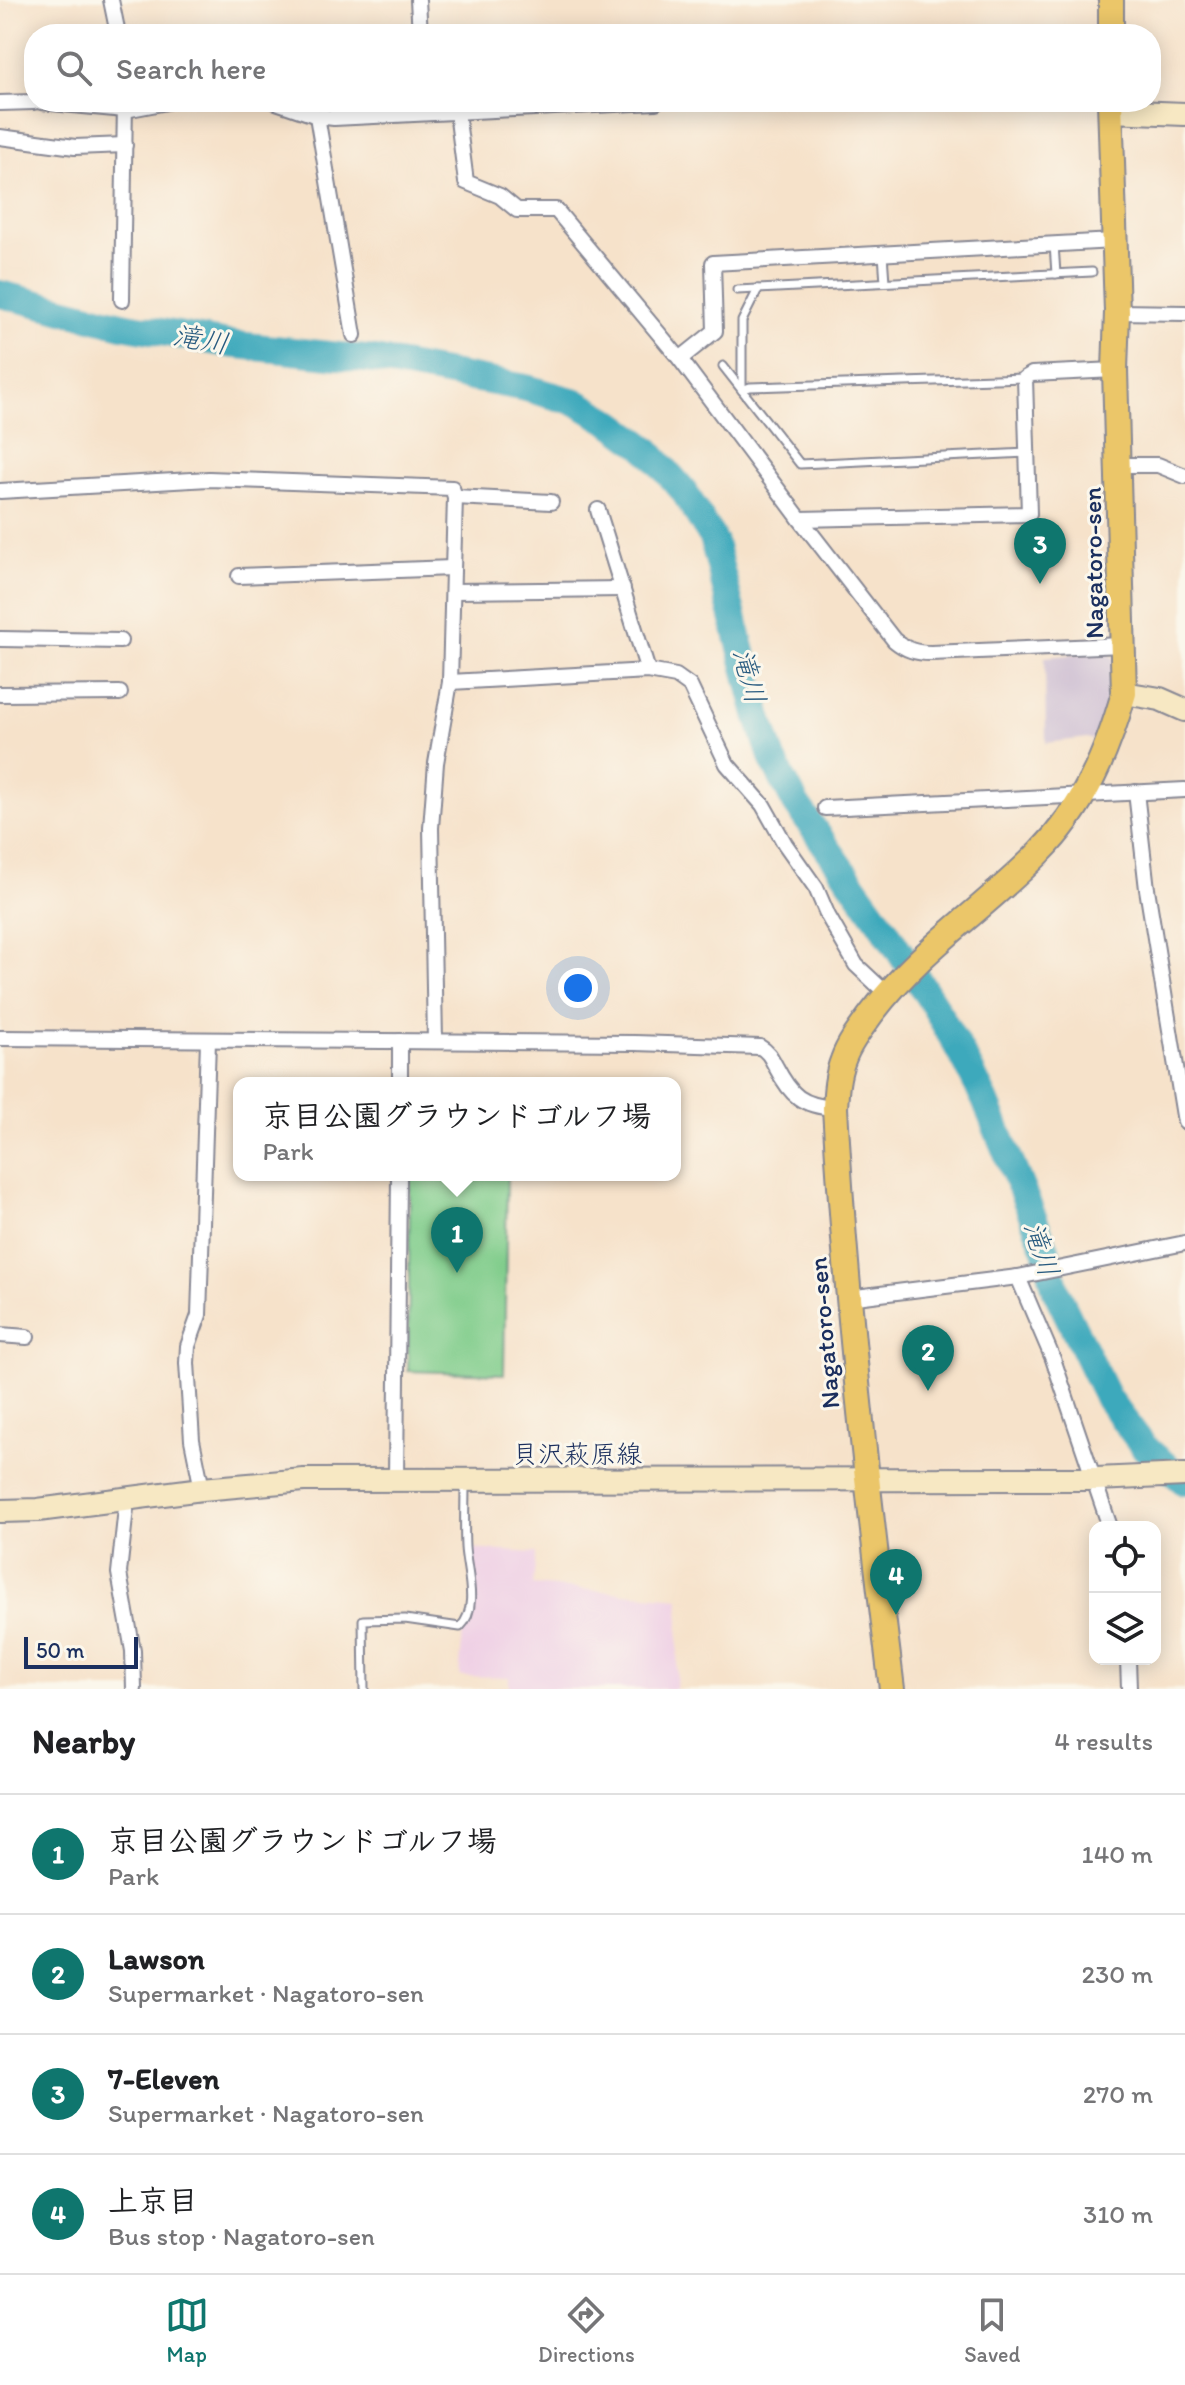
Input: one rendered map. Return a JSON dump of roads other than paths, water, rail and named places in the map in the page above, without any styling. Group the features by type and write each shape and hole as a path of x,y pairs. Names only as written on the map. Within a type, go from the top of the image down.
{"main road":[{"path":"1111,0 1111,24"},
{"name":"Nagatoro-sen","path":"892,1689 866,1480 848,1298 835,1108 837,1082 843,1059 856,1035 889,991 928,950 1040,852 1086,793 1114,730 1124,693 1110,112"}],"street":[{"path":"111,0 116,24"},
{"path":"418,0 419,24"},
{"path":"0,103 24,102"},
{"path":"1161,111 1185,114"},
{"path":"122,300 125,112"},
{"path":"305,112 334,118 388,112"},
{"path":"457,112 466,182 500,196 517,210 556,210 680,359 894,640 916,653 1123,645"},
{"path":"317,116 354,335"},
{"path":"0,137 75,147 125,145"},
{"path":"680,359 715,331 713,263 1114,241"},
{"path":"1117,312 1185,313"},
{"path":"800,519 1029,514 1025,378 1032,374 1115,370"},
{"path":"1119,465 1158,465 1185,476"},
{"path":"0,491 209,479 452,488 455,497 450,682 436,763 431,828 435,1041"},
{"path":"455,497 551,502"},
{"path":"598,510 648,671"},
{"path":"239,576 452,568"},
{"path":"454,591 623,589"},
{"path":"0,639 120,641"},
{"path":"450,682 648,671 676,676 690,686 727,764 763,805 785,844 816,888 856,965 889,991"},
{"path":"0,694 120,693"},
{"path":"1124,693 1160,699 1185,710"},
{"path":"825,808 1185,790"},
{"path":"1136,792 1147,889 1179,1053 1185,1122"},
{"path":"0,1038 760,1047 767,1051 785,1084 811,1106 835,1108"},
{"path":"202,1489 192,1440 187,1363 188,1346 199,1315 208,1041"},
{"path":"400,1041 400,1077"},
{"path":"396,1479 399,1181"},
{"path":"848,1298 1022,1277 1185,1243"},
{"path":"1022,1277 1096,1479 1108,1521"},
{"path":"0,1335 27,1337"},
{"name":"貝沢萩原線","path":"0,1511 38,1510 202,1489 304,1480 1096,1479 1185,1475"},
{"path":"127,1499 119,1573 133,1651 134,1689"},
{"path":"1128,1665 1129,1689"}],"lane":[{"path":"1054,244 1056,274"},
{"path":"883,254 885,282"},
{"path":"737,290 1092,272"},
{"path":"742,390 742,321 758,289"},
{"path":"723,366 800,464 1028,453"},
{"path":"742,390 750,387 1025,378"},
{"path":"364,1689 363,1620 405,1619 460,1627 465,1622 470,1601 465,1548 465,1482"}],"waterway":[{"name":"滝川","path":"0,294 122,325 228,344 375,360 526,388 576,402 647,449 683,490 713,539 759,718 773,760 796,804 885,929 934,1005 967,1064 985,1100 1046,1249 1056,1291 1108,1399 1145,1448 1185,1482"}],"place":[{"name":"7-Eleven","path":"1040,584"},
{"name":"京目公園グラウンドゴルフ場","path":"457,1273"},
{"name":"Lawson","path":"928,1391"},
{"name":"上京目","path":"896,1615"}]}
